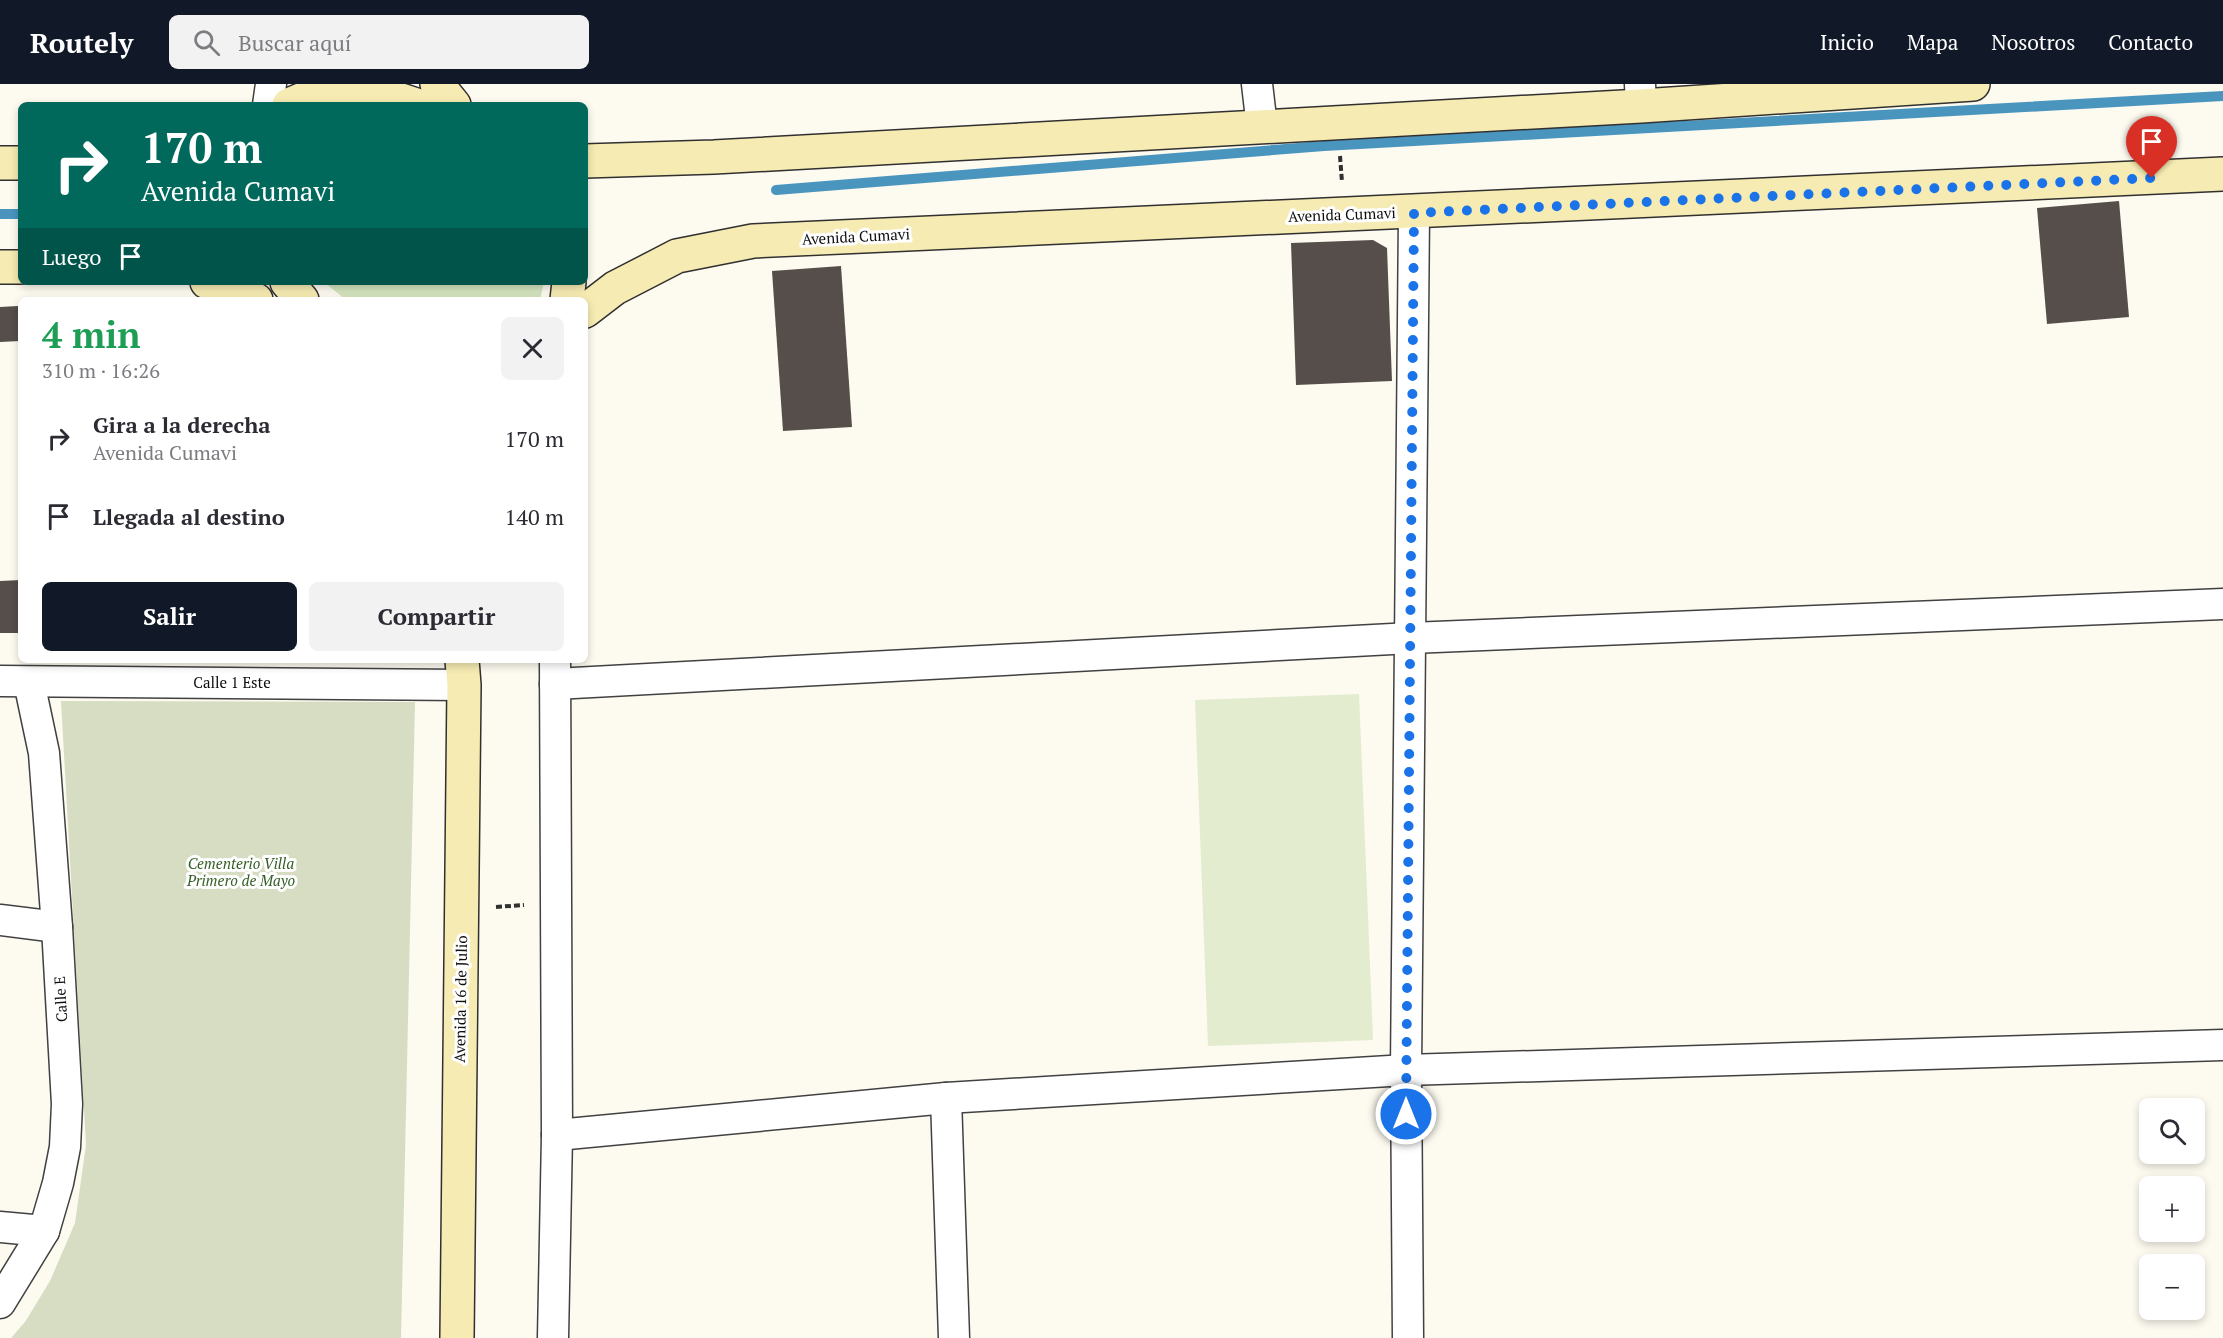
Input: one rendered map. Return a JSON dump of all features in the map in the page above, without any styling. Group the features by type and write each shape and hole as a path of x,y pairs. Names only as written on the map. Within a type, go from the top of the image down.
{"main road":[{"path":"437,84 452,102"},
{"path":"588,161 726,156 1262,127 1640,95 1973,84"},
{"path":"296,102 333,85 371,90 407,102"},
{"path":"0,163 18,163"},
{"name":"Avenida Cumavi","path":"588,309 615,288 677,256 753,241 1414,213 2223,174"},
{"path":"0,267 18,267"},
{"path":"216,285 250,297"},
{"path":"290,285 300,297"},
{"name":"Avenida 16 de Julio","path":"457,1338 463,672"}],"street":[{"path":"268,102 271,84"},
{"path":"1257,84 1262,127"},
{"path":"1408,1338 1406,1070 1414,213"},
{"path":"553,1338 557,1135 555,672 2223,604"},
{"name":"Calle 1 Este","path":"14,681 463,672"},
{"name":"Calle E","path":"0,1303 44,1231 58,1183 65,1147 67,1104 44,753 14,681"},
{"path":"0,920 57,927"},
{"path":"557,1135 946,1098 1406,1070 2223,1045"},
{"path":"946,1098 954,1338"},
{"path":"0,1227 44,1231"}],"path":[{"path":"1339,147 1342,186"},
{"path":"494,907 533,905"}],"green space":[{"path":"328,285 543,285 541,297 342,297"},
{"path":"1359,694 1373,1040 1208,1046 1195,700"},
{"name":"Cementerio Villa Primero de Mayo","path":"61,701 415,702 401,1338 11,1338 25,1322 50,1281 75,1223 86,1145"}],"building":[{"path":"2119,201 2129,317 2047,324 2037,208"},
{"path":"1373,240 1387,248 1392,381 1296,385 1291,243"},
{"path":"841,266 852,427 783,431 772,271"},
{"path":"18,306 18,341 0,342 0,307"},
{"path":"18,580 18,633 0,633 0,581"}],"waterway":[{"path":"776,190 1324,146 2223,96"},
{"path":"0,214 18,214"}],"route":[{"path":"1406,1114 1414,213 2152,178"}]}
